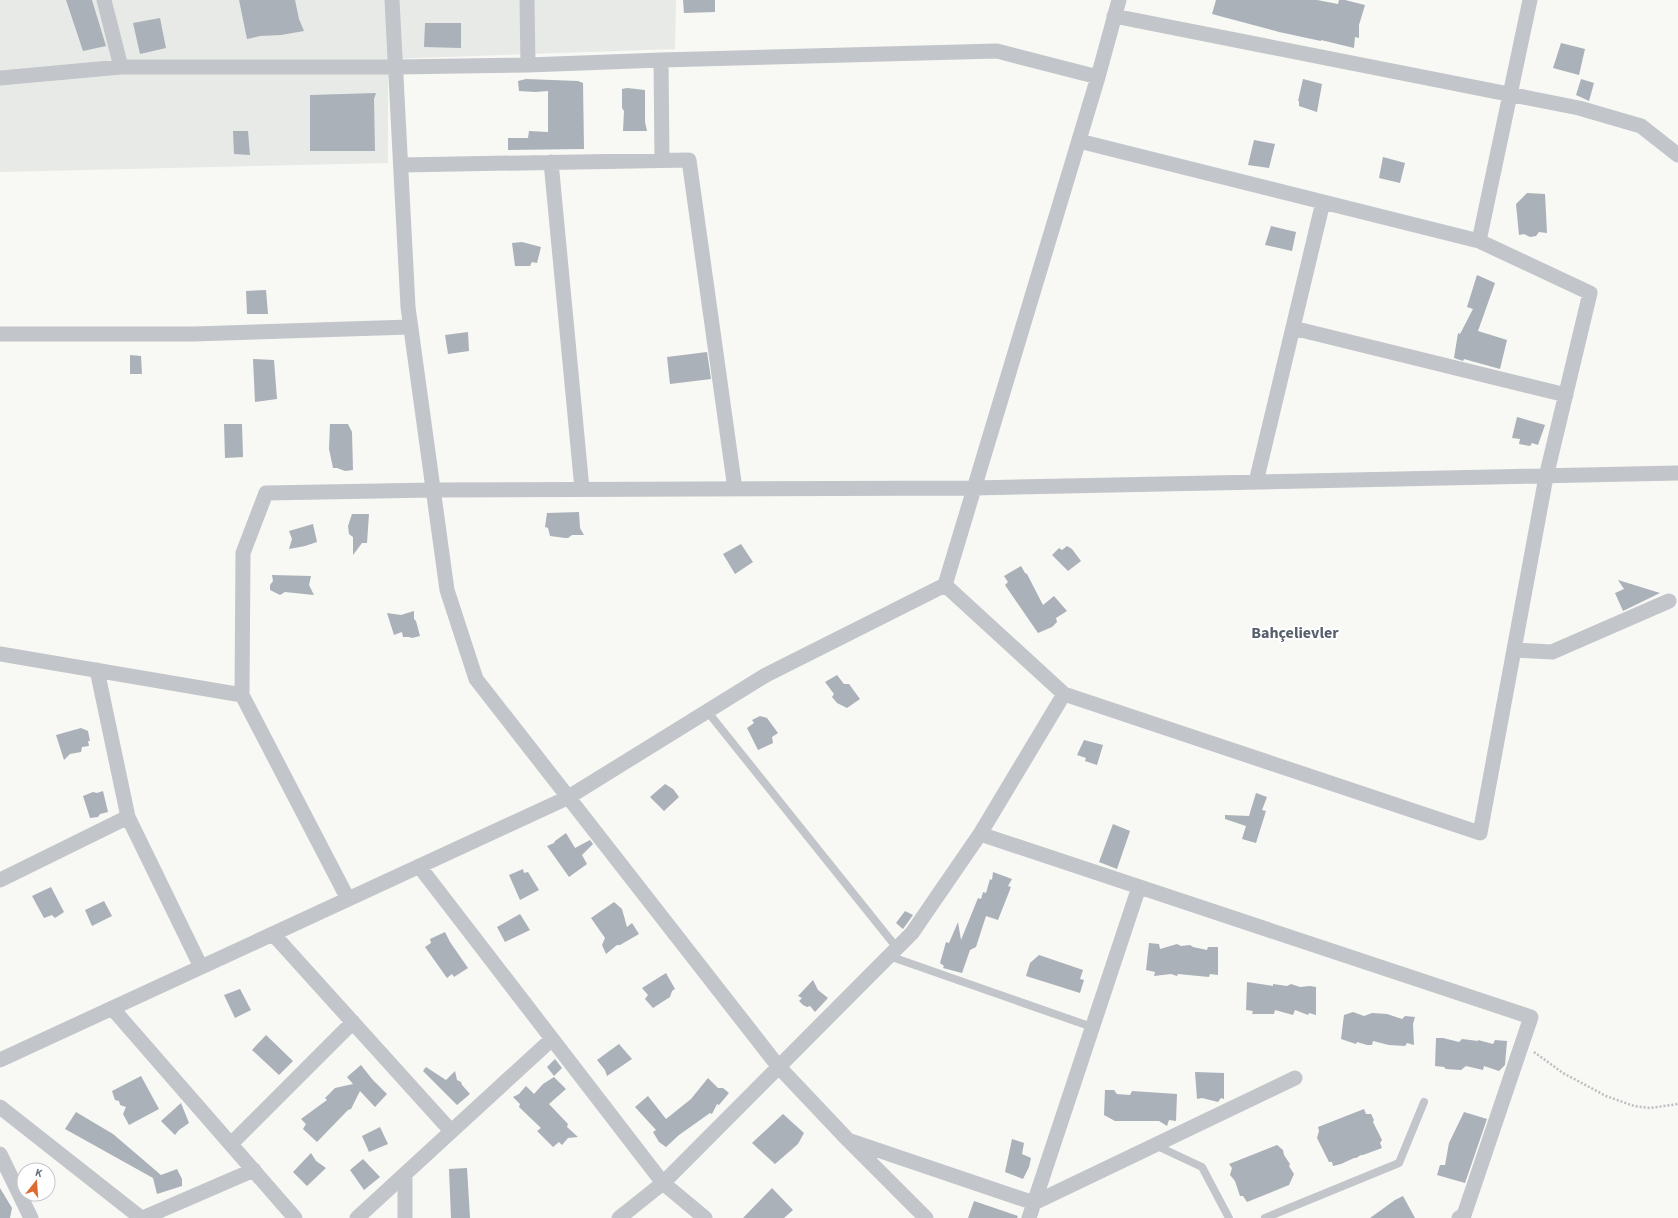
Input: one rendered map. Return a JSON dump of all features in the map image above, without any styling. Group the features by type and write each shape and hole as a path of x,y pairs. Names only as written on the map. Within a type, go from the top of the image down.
{"street":[{"path":"104,0 121,67"},
{"path":"392,0 410,327 447,590 476,679 567,798 778,1066 848,1140 926,1218"},
{"path":"527,0 528,65"},
{"path":"0,1060 567,798 766,675 945,585 1098,77 1119,0"},
{"path":"1479,241 1530,0"},
{"path":"1114,16 1580,108 1642,126 1678,155"},
{"path":"0,78 121,67 396,67 528,65 997,51 1098,77"},
{"path":"661,60 662,160"},
{"path":"945,585 1064,694 1480,833 1546,477 1590,294 1479,241 1079,140"},
{"path":"401,165 689,160 735,489"},
{"path":"551,162 582,489"},
{"path":"1256,482 1323,202"},
{"path":"0,334 194,334 410,327"},
{"path":"1293,328 1566,395"},
{"path":"348,899 242,695 243,553 266,493 433,490 974,488 1678,473"},
{"path":"1514,650 1552,652 1669,601"},
{"path":"0,654 242,695"},
{"path":"97,670 128,817 202,967"},
{"path":"619,1218 663,1183 912,933 980,834 1064,694"},
{"path":"0,880 128,817"},
{"path":"980,834 1531,1017 1464,1215 1459,1218"},
{"path":"419,866 663,1183 705,1218"},
{"path":"1028,1218 1139,887"},
{"path":"273,934 451,1131"},
{"path":"112,1008 295,1218"},
{"path":"231,1144 353,1022"},
{"path":"357,1218 552,1039"},
{"path":"848,1140 1034,1203 1295,1078"},
{"path":"0,1107 142,1218 254,1170"},
{"path":"0,1154 31,1218"},
{"path":"405,1174 405,1218"}],"lane":[{"path":"707,711 893,952 1092,1027"},
{"path":"1265,1218 1399,1163 1424,1102"},
{"path":"1155,1145 1202,1167 1229,1218"}],"path":[{"path":"1521,1047 1537,1053 1563,1073 1606,1096 1634,1106 1650,1108 1678,1104"}],"shaded area":[{"path":"0,0 676,0 675,49 388,59 388,163 0,172"}],"building":[{"path":"66,0 92,0 106,46 83,51"},
{"path":"239,0 295,0 299,19 304,31 247,39"},
{"path":"683,0 715,0 715,12 684,13"},
{"path":"1216,0 1317,0 1338,4 1339,0 1345,0 1365,5 1359,25 1359,38 1355,37 1354,48 1279,32 1212,14"},
{"path":"160,18 166,48 140,54 133,23"},
{"path":"425,23 461,23 461,48 424,47"},
{"path":"1561,43 1585,49 1579,75 1553,68"},
{"path":"526,79 578,81 583,83 584,149 508,150 508,138 528,138 529,131 548,132 548,91 519,91 518,81"},
{"path":"1303,79 1322,84 1317,112 1299,106 1298,101"},
{"path":"1581,79 1594,83 1589,101 1576,95"},
{"path":"627,88 645,90 645,122 647,131 623,131 624,111 622,108 622,89"},
{"path":"376,93 374,99 375,151 310,151 310,95"},
{"path":"233,131 248,131 250,155 234,154"},
{"path":"1254,140 1275,144 1269,168 1248,165"},
{"path":"1383,157 1405,163 1400,183 1379,178"},
{"path":"1527,193 1545,194 1547,233 1539,232 1536,236 1530,237 1524,234 1519,235 1516,204"},
{"path":"1271,226 1296,232 1292,251 1265,245"},
{"path":"522,242 541,247 537,263 532,262 530,266 515,266 512,243"},
{"path":"1477,275 1495,283 1478,331 1507,340 1500,369 1464,359 1463,361 1454,358 1458,333 1460,334 1473,309 1467,307"},
{"path":"266,290 268,314 247,314 246,291"},
{"path":"468,332 469,351 448,354 445,335"},
{"path":"707,352 711,379 670,384 667,357"},
{"path":"130,355 141,356 142,374 130,374"},
{"path":"253,359 274,360 277,399 255,402"},
{"path":"1517,417 1545,425 1538,445 1532,443 1530,446 1519,444 1520,439 1512,438"},
{"path":"224,424 242,424 243,457 225,458"},
{"path":"330,424 348,424 352,432 353,470 345,471 333,468 329,449"},
{"path":"579,512 580,528 584,535 572,535 568,538 550,536 548,528 545,527 547,513"},
{"path":"352,514 369,514 367,543 362,543 353,555 353,537 349,534 348,526"},
{"path":"313,524 317,542 289,549 292,539 289,531"},
{"path":"741,544 753,562 735,574 723,554"},
{"path":"1067,546 1072,549 1081,561 1068,571 1052,555 1059,548 1062,550"},
{"path":"1021,566 1027,574 1043,605 1054,596 1067,611 1056,618 1057,622 1052,627 1038,633 1005,585 1008,582 1004,576"},
{"path":"272,575 311,576 309,585 314,595 285,592 280,595 270,590 270,585 273,581"},
{"path":"1618,580 1660,593 1623,611 1615,593 1624,589"},
{"path":"414,611 414,619 416,621 420,636 412,638 403,637 402,632 394,635 387,613 401,615"},
{"path":"837,675 844,684 849,684 860,699 847,708 837,703 832,697 834,694 825,682"},
{"path":"760,716 767,718 778,733 772,737 773,743 758,750 747,728 754,723 752,720"},
{"path":"81,728 88,731 90,741 88,741 89,746 82,747 81,752 70,754 64,760 56,735"},
{"path":"1084,740 1103,745 1097,765 1085,761 1086,758 1077,755"},
{"path":"665,784 673,789 679,797 664,811 650,797"},
{"path":"103,791 108,812 100,814 98,817 90,818 83,796 93,792 97,793"},
{"path":"1256,793 1267,797 1262,810 1266,811 1256,843 1242,839 1246,826 1225,819 1225,815 1249,816"},
{"path":"1113,824 1130,831 1117,869 1099,862"},
{"path":"566,833 575,848 590,840 593,844 582,855 587,864 569,877 547,846 554,843"},
{"path":"523,869 524,873 528,872 539,890 520,900 509,875"},
{"path":"993,872 1012,879 1008,886 1011,887 998,920 986,916 976,947 970,950 962,973 943,968 944,966 940,963 946,942 949,943 958,922 961,940 978,898 981,899 983,892 986,893 990,879 992,880"},
{"path":"51,887 64,912 55,918 52,915 44,918 32,896"},
{"path":"104,901 112,916 92,926 85,910"},
{"path":"614,902 622,909 627,927 632,923 639,934 620,945 617,945 606,954 602,945 605,938 591,918"},
{"path":"905,911 913,915 903,929 896,923"},
{"path":"520,914 530,930 505,942 497,927"},
{"path":"445,932 468,968 454,977 452,974 447,978 425,947 431,943 430,939"},
{"path":"1149,943 1159,944 1160,949 1177,944 1181,946 1190,945 1207,950 1208,947 1218,947 1218,975 1210,974 1209,977 1178,974 1177,976 1171,974 1154,976 1155,972 1146,970"},
{"path":"1039,955 1083,970 1080,979 1084,980 1080,993 1026,976 1030,963"},
{"path":"666,973 675,989 672,991 670,997 653,1008 645,999 648,995 642,988"},
{"path":"813,980 818,990 828,998 815,1012 810,1006 807,1007 803,1005 799,1001 802,998 798,996"},
{"path":"1247,982 1273,986 1273,984 1287,986 1291,984 1300,987 1316,987 1316,1015 1309,1013 1308,1015 1295,1010 1293,1015 1275,1010 1274,1014 1252,1014 1253,1011 1246,1010"},
{"path":"240,989 251,1010 235,1018 224,995"},
{"path":"1353,1012 1364,1016 1372,1013 1387,1014 1402,1019 1405,1016 1415,1017 1413,1024 1414,1045 1407,1043 1405,1046 1389,1045 1373,1041 1372,1045 1367,1045 1357,1042 1356,1044 1341,1039 1344,1015"},
{"path":"266,1035 293,1061 279,1075 252,1050"},
{"path":"1436,1038 1459,1042 1462,1039 1478,1040 1493,1044 1495,1040 1507,1041 1505,1065 1499,1071 1484,1066 1483,1070 1466,1066 1461,1070 1446,1069 1444,1067 1435,1066"},
{"path":"619,1044 632,1059 607,1076 605,1070 597,1060"},
{"path":"555,1059 562,1068 554,1076 547,1067"},
{"path":"361,1065 387,1094 375,1107 360,1091 351,1109 348,1110 317,1142 303,1129 306,1124 301,1119 327,1100 325,1098 335,1088 353,1084 347,1077"},
{"path":"426,1067 446,1080 455,1071 457,1080 461,1082 470,1094 457,1105 423,1071"},
{"path":"1195,1072 1224,1073 1224,1099 1221,1098 1218,1102 1202,1098 1197,1099"},
{"path":"141,1076 159,1109 129,1125 123,1114 126,1107 120,1105 119,1101 115,1100 112,1091"},
{"path":"554,1077 566,1089 549,1104 568,1124 567,1127 578,1137 568,1138 562,1145 559,1142 553,1147 537,1131 541,1128 519,1107 520,1104 513,1097 519,1094 526,1086 534,1094 543,1084"},
{"path":"708,1078 718,1088 723,1088 729,1093 719,1105 717,1104 712,1114 710,1113 679,1135 666,1147 659,1142 653,1132 656,1130 635,1107 648,1096 666,1119 691,1099"},
{"path":"1105,1090 1114,1090 1117,1094 1130,1095 1132,1091 1177,1094 1176,1121 1169,1120 1167,1126 1159,1121 1115,1121 1104,1115"},
{"path":"181,1103 189,1123 175,1135 161,1121"},
{"path":"1364,1109 1366,1114 1371,1114 1374,1120 1373,1122 1382,1140 1380,1143 1382,1148 1333,1166 1332,1162 1329,1162 1317,1138 1319,1131 1318,1127"},
{"path":"76,1112 113,1134 161,1175 177,1169 182,1179 182,1186 157,1194 153,1178 65,1129"},
{"path":"1464,1112 1487,1119 1465,1183 1437,1175 1440,1165 1445,1165 1449,1143"},
{"path":"783,1114 804,1133 798,1144 775,1164 752,1143"},
{"path":"380,1127 388,1144 369,1152 362,1136"},
{"path":"1012,1139 1024,1143 1022,1154 1031,1158 1029,1167 1023,1179 1005,1172"},
{"path":"1277,1145 1283,1150 1284,1155 1290,1164 1289,1166 1294,1174 1289,1185 1247,1202 1243,1196 1240,1196 1235,1181 1230,1175 1232,1168 1229,1164"},
{"path":"311,1153 316,1161 326,1168 307,1186 293,1172"},
{"path":"363,1159 380,1177 364,1190 350,1170"},
{"path":"467,1168 470,1218 451,1218 449,1169"},
{"path":"0,1188 12,1208 10,1218 0,1218"},
{"path":"772,1188 793,1210 784,1218 743,1218"},
{"path":"1403,1196 1415,1218 1370,1218 1395,1200"},
{"path":"974,1201 1018,1216 1017,1218 968,1218"}],"district":[{"name":"Bahçelievler","path":"1295,633"}]}
